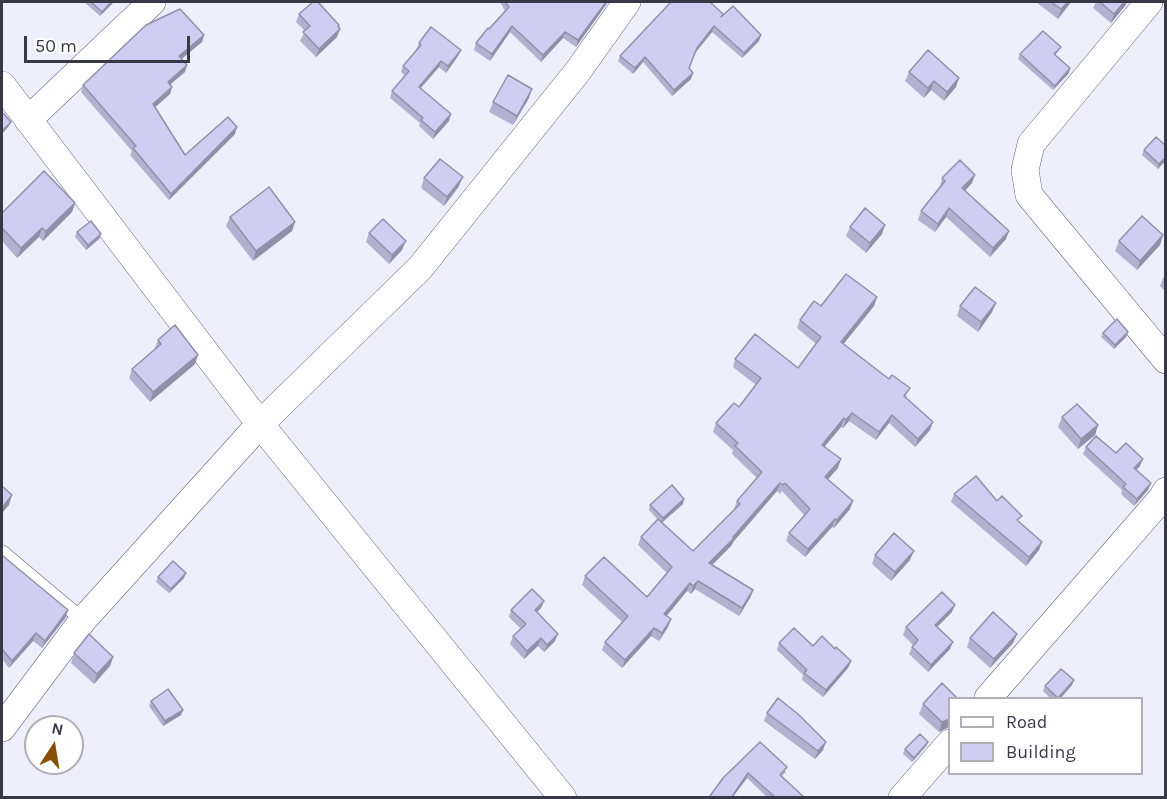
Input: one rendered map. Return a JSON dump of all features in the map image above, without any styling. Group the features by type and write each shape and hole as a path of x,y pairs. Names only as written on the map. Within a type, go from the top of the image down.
{"street":[{"path":"28,120 152,2"},
{"path":"2,728 83,620 260,424 420,268 578,71 627,2"},
{"path":"1149,2 1031,144 1025,170 1029,195 1166,360"},
{"path":"2,85 260,424 562,798"},
{"path":"990,697 1164,497"},
{"path":"902,798 948,745"}],"lane":[{"path":"2,552 83,620"}],"building":[{"path":"91,2 111,2 102,12"},
{"path":"313,2 318,2 340,29 319,49 303,32 310,26 299,14"},
{"path":"505,2 606,2 578,40 565,32 543,55 512,26 492,54 476,43 509,7"},
{"path":"671,2 710,2 723,14 721,17 733,6 761,35 744,53 714,26 697,48 689,68 693,73 674,90 645,57 635,68 620,56"},
{"path":"1051,2 1068,2 1061,9"},
{"path":"1100,2 1124,2 1114,14"},
{"path":"180,9 204,35 179,56 187,65 168,82 172,87 153,104 185,155 228,117 237,127 171,194 133,148 136,146 83,85 146,25"},
{"path":"431,27 461,50 448,66 441,61 419,87 451,114 435,132 421,120 423,118 392,91 409,71 403,66 421,45 419,43"},
{"path":"1043,31 1061,47 1054,54 1070,68 1055,86 1020,54"},
{"path":"928,50 959,78 947,92 934,81 928,88 909,72"},
{"path":"508,75 532,89 517,116 493,102"},
{"path":"2,112 11,122 2,131"},
{"path":"1156,137 1166,146 1166,157 1159,164 1144,150"},
{"path":"440,159 463,177 447,197 424,178"},
{"path":"960,160 975,175 962,188 1009,231 993,248 949,208 938,224 921,211 945,181 942,178"},
{"path":"44,171 75,203 46,231 42,228 21,248 2,228 2,213"},
{"path":"269,187 295,222 256,251 230,217"},
{"path":"865,208 885,225 870,243 850,227"},
{"path":"1142,216 1163,235 1140,261 1119,241"},
{"path":"383,219 406,241 392,255 369,233"},
{"path":"91,221 101,234 88,245 77,232"},
{"path":"846,274 877,297 841,342 889,379 892,375 910,388 904,396 933,422 918,439 892,415 879,432 852,413 846,420 844,418 822,445 841,459 825,477 853,501 837,520 835,519 808,549 789,533 810,509 785,483 783,485 780,483 734,538 709,563 753,590 742,608 698,581 693,586 690,583 664,614 671,619 662,633 654,628 625,660 605,642 628,616 585,576 604,557 647,597 672,567 641,537 658,519 693,551 740,504 737,501 762,472 735,446 738,443 716,423 734,403 739,407 761,378 735,359 755,334 798,368 821,337 800,320 814,301 821,306"},
{"path":"975,287 996,303 981,322 960,306"},
{"path":"1117,319 1128,332 1115,345 1103,333"},
{"path":"175,325 198,355 153,392 132,369 161,344 158,340"},
{"path":"1077,404 1098,425 1081,439 1062,417"},
{"path":"1096,436 1116,453 1126,443 1143,459 1134,468 1151,483 1137,499 1123,487 1126,484 1086,447"},
{"path":"976,476 997,501 1002,496 1022,516 1017,520 1042,542 1029,557 954,494"},
{"path":"672,485 684,499 663,518 650,505"},
{"path":"2,486 12,495 2,508"},
{"path":"894,533 914,551 895,572 875,555"},
{"path":"3,556 68,610 45,641 36,633 12,661 2,649"},
{"path":"173,561 186,573 171,589 158,577"},
{"path":"532,589 544,601 535,610 558,634 547,645 541,638 527,651 513,636 526,624 511,610"},
{"path":"942,592 955,605 935,625 953,642 931,665 912,647 918,640 906,627"},
{"path":"993,612 1017,634 994,659 970,638"},
{"path":"794,628 813,646 822,636 851,661 826,690 804,673 807,670 779,643"},
{"path":"89,634 113,657 97,674 74,653"},
{"path":"1061,669 1074,680 1059,697 1045,686"},
{"path":"942,683 956,697 948,697 948,720 942,722 923,704"},
{"path":"168,689 183,710 165,721 151,701"},
{"path":"778,698 826,742 818,751 767,713"},
{"path":"920,734 928,742 914,758 905,749"},
{"path":"760,742 787,767 780,775 805,798 776,798 748,773 731,798 712,798 710,796 723,778"}]}
